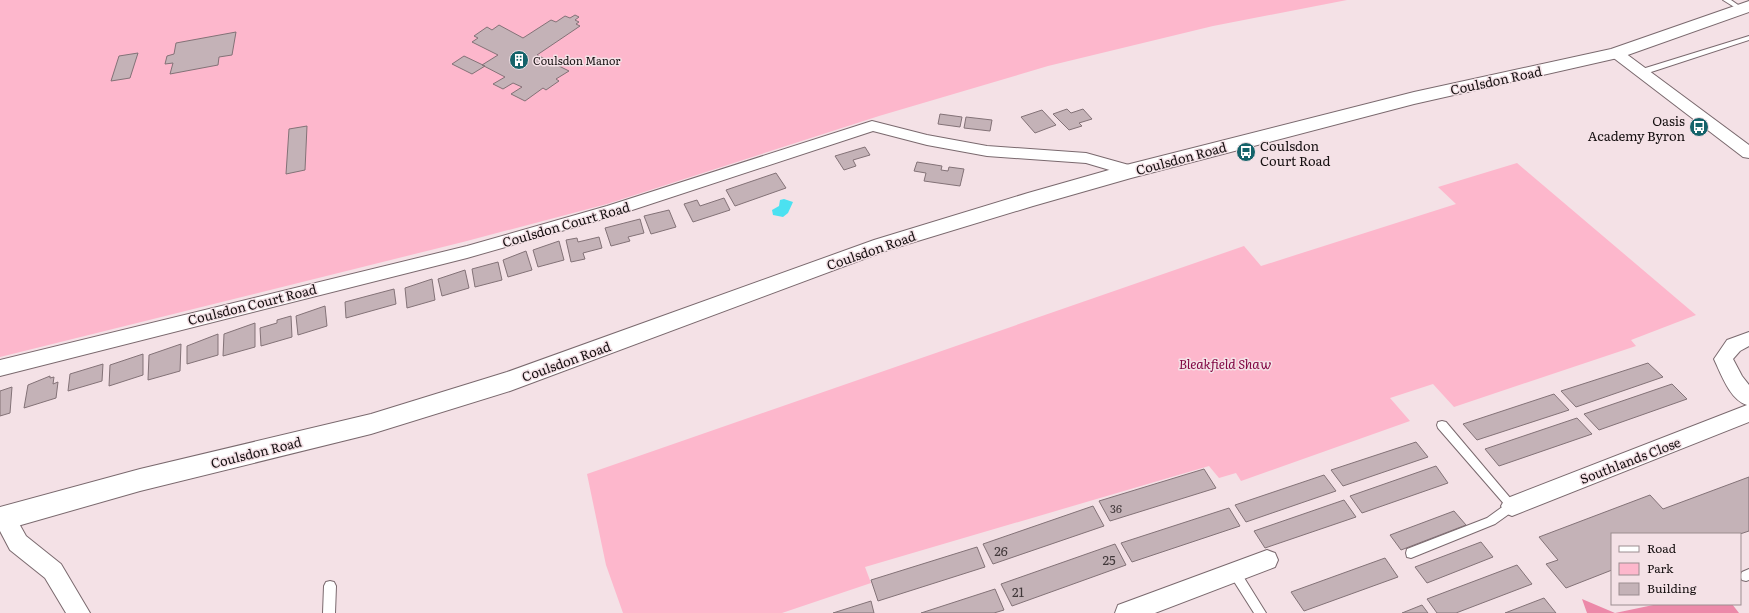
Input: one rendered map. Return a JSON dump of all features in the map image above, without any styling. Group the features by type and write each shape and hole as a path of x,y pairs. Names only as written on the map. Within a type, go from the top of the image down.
{"main road":[{"name":"Coulsdon Road","path":"2,519 140,480 386,420 510,382 881,245 1130,171 1414,98 1616,53 1745,7"}],"street":[{"path":"1616,53 1749,153"},
{"name":"Coulsdon Court Road","path":"0,368 467,252 611,211 872,126 927,140 987,151 1086,158 1108,163 1130,171"},
{"path":"1749,339 1743,340 1730,348 1723,359 1735,382 1749,398"},
{"name":"Southlands Close","path":"1512,506 1749,413"},
{"path":"2,519 18,543 52,571 79,613"},
{"path":"1126,613 1267,560"}],"lane":[{"path":"1726,0 1745,7"},
{"path":"1642,72 1749,38"},
{"path":"1411,553 1491,521 1512,506 1442,426"},
{"path":"1234,572 1260,613"},
{"path":"329,613 330,586"}],"green space":[{"path":"0,0 1347,0 1213,26 1048,66 879,116 607,204 463,242 0,357"},
{"name":"Bleakfield Shaw","path":"1517,163 1696,315 1631,340 1636,346 1454,407 1433,384 1390,398 1410,421 1241,481 1236,473 1219,478 1209,466 865,567 871,583 782,613 623,613 606,565 587,474 1244,246 1261,266 1456,204 1438,187"}],"shaded area":[{"path":"1582,599 1615,613 1587,613"},
{"path":"1653,605 1733,605 1739,613 1615,613"}],"water":[{"path":"784,199 793,202 788,213 783,217 773,215 772,210 779,206 780,200"}],"building":[{"name":"Coulsdon Manor","path":"575,15 579,17 575,20 579,22 576,24 580,26 537,55 569,71 556,79 559,81 546,90 543,88 525,101 511,94 522,87 513,83 503,89 493,84 505,77 482,65 498,55 472,42 478,38 474,36 487,27 492,30 499,25 523,38 551,20 556,22 565,16 570,18"},
{"path":"236,32 232,55 219,57 218,65 170,74 173,63 165,64 167,56 174,54 176,43"},
{"path":"138,53 130,78 111,81 119,56"},
{"path":"464,56 485,66 472,74 452,64"},
{"path":"1067,109 1071,113 1083,109 1092,119 1079,123 1082,126 1069,130 1053,114"},
{"path":"1042,110 1056,125 1035,133 1021,117"},
{"path":"940,114 962,117 960,127 938,124"},
{"path":"966,117 992,120 990,131 964,128"},
{"path":"307,126 305,170 286,174 289,129"},
{"path":"865,147 870,155 853,160 856,166 844,170 835,156"},
{"path":"917,162 942,166 941,170 948,171 949,167 964,169 960,186 924,181 926,173 914,171"},
{"path":"776,173 786,188 735,206 726,190"},
{"path":"724,198 730,210 693,222 684,204 697,200 700,206"},
{"path":"669,210 676,227 651,234 644,216"},
{"path":"640,219 644,233 628,237 630,241 611,246 605,228"},
{"path":"599,237 602,248 583,253 585,259 571,262 566,240 577,238 578,242"},
{"path":"559,241 564,260 538,267 533,250"},
{"path":"526,251 532,270 508,277 503,260"},
{"path":"498,262 502,280 475,287 472,269"},
{"path":"465,270 469,288 442,296 438,279"},
{"path":"432,279 435,300 407,308 405,288"},
{"path":"394,289 396,304 346,318 345,302"},
{"path":"325,306 327,326 298,335 296,316"},
{"path":"291,316 292,337 261,346 260,328 277,323 277,320"},
{"path":"255,323 255,347 223,356 224,334"},
{"path":"218,334 218,355 187,364 187,346"},
{"path":"181,344 180,371 148,380 149,355"},
{"path":"143,354 143,375 109,386 110,365"},
{"path":"1648,363 1663,377 1576,407 1561,391"},
{"path":"103,364 102,381 68,391 70,374"},
{"path":"50,376 50,378 54,377 53,384 58,382 56,398 24,408 28,385"},
{"path":"1672,384 1687,399 1599,430 1584,414"},
{"path":"12,387 10,413 0,416 0,391"},
{"path":"1554,394 1569,410 1477,440 1463,424"},
{"path":"1577,418 1592,434 1499,466 1485,449"},
{"path":"1416,442 1428,457 1343,486 1331,470"},
{"path":"1436,466 1448,483 1362,513 1350,496"},
{"path":"1204,469 1216,488 1110,521 1099,501"},
{"path":"1324,475 1336,491 1246,522 1235,505"},
{"path":"1749,477 1749,531 1741,534 1611,533 1611,570 1566,588 1546,564 1558,560 1539,537 1650,495 1663,509"},
{"path":"1344,500 1356,517 1265,548 1254,531"},
{"path":"1093,506 1104,526 993,564 983,544"},
{"path":"1229,508 1240,526 1132,562 1121,543"},
{"path":"1454,511 1466,525 1401,550 1390,535"},
{"path":"1481,542 1493,557 1427,583 1415,567"},
{"path":"1115,544 1126,565 1012,606 1001,584"},
{"path":"977,547 985,567 878,601 871,580"},
{"path":"1385,558 1398,577 1304,611 1291,592"},
{"path":"1517,565 1532,584 1456,613 1437,613 1427,599"},
{"path":"995,589 1004,610 994,613 921,613"},
{"path":"1544,598 1556,613 1505,613"},
{"path":"871,601 874,613 833,613"},
{"path":"1422,605 1428,613 1402,613"}],"place":[{"name":"Coulsdon Manor","path":"519,60"},
{"name":"Oasis Academy Byron","path":"1699,127"},
{"name":"Coulsdon Court Road","path":"1246,152"}]}
